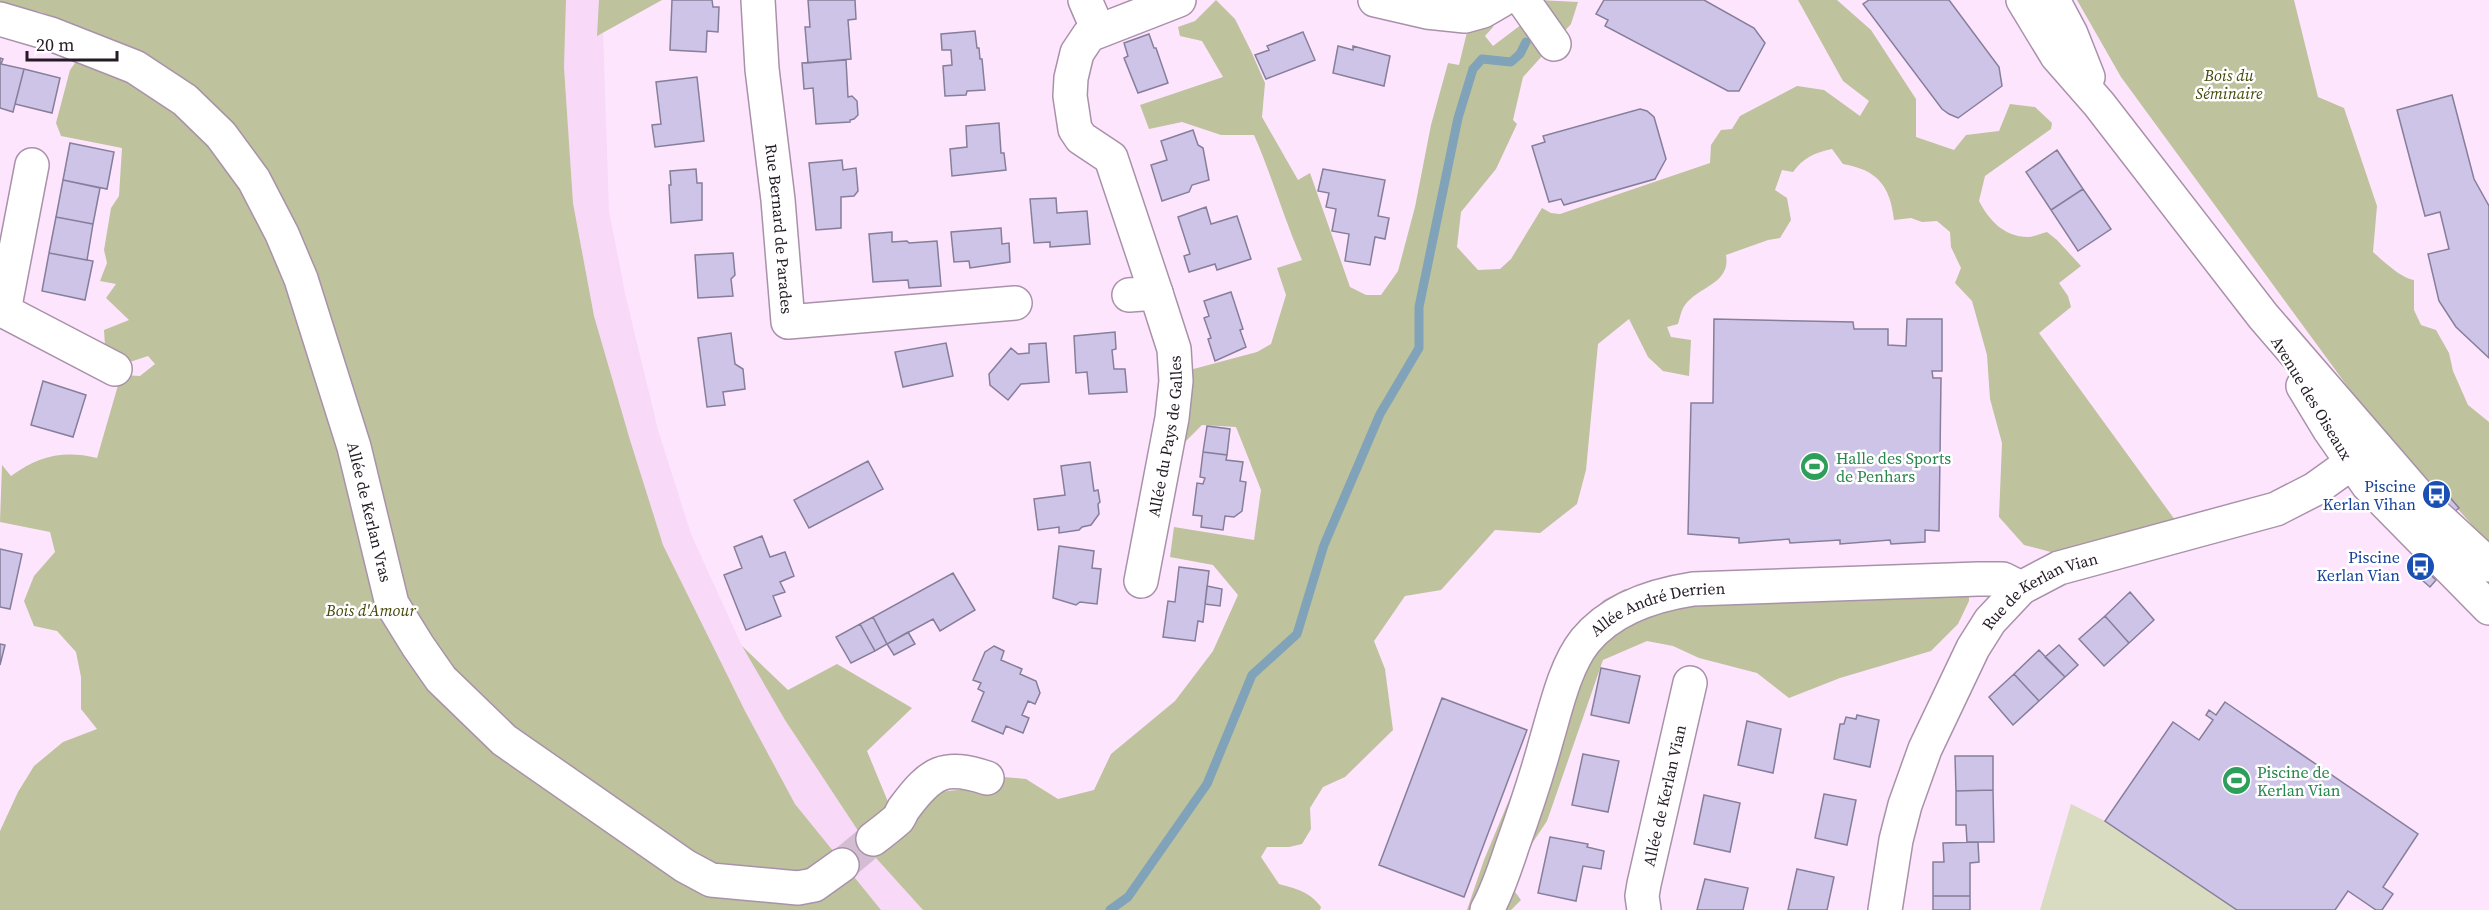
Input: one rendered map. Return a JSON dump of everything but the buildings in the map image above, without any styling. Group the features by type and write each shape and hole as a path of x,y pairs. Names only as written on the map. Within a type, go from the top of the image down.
{"street":[{"name":"Rue Bernard de Parades","path":"758,0 762,69 778,200 788,322 1015,303"},
{"path":"1085,0 1098,30 1161,3"},
{"path":"1375,0 1426,12 1465,16 1484,11 1502,0"},
{"path":"1523,0 1554,44"},
{"name":"Avenue des Oiseaux","path":"2023,0 2057,56 2099,104 2263,316 2363,454 2435,515 2489,565"},
{"name":"Avenue des Oiseaux","path":"2053,0 2071,34 2099,104"},
{"name":"Allée de Kerlan Vras","path":"0,19 76,44 135,67 162,83 185,100 221,135 254,180 282,234 301,279 337,388 354,447 392,604 441,679 504,740 677,861 711,880 763,886 807,887 824,879 842,865"},
{"name":"Allée du Pays de Galles","path":"1098,30 1083,42 1073,65 1070,96 1072,117 1075,129 1081,138 1111,158 1117,171 1143,294 1174,349 1176,381 1172,418 1141,581"},
{"path":"32,165 2,310 115,369"},
{"name":"Avenue des Oiseaux","path":"2363,454 2368,485 2489,608"},
{"name":"Rue de Kerlan Vian","path":"1885,910 1903,814 1914,776 1973,648 2012,584 2060,568 2276,509 2315,489 2363,454"},
{"name":"Allée André Derrien","path":"1487,910 1533,789 1563,684 1585,642 1604,624 1630,607 1668,593 1693,589 2012,584"},
{"name":"Allée de Kerlan Vian","path":"1644,910 1642,896 1644,884 1690,683"},
{"path":"873,839 898,818 904,807 934,776 943,772 962,771 987,778"}],"shaded area":[{"path":"566,0 602,0 609,211 625,293 658,430 691,534 742,646 785,720 876,858 923,910 881,910 795,804 745,711 663,545 594,316 573,203 564,67"}],"green space":[{"name":"Bois d'Amour","path":"0,0 566,0 564,67 573,203 594,316 663,545 745,711 795,804 881,910 0,910 0,831 18,792 34,766 63,742 97,729 81,709 81,677 76,652 57,631 34,626 24,601 34,576 55,552 50,532 0,522 2,465 11,476 31,464 52,456 73,455 97,458 121,375 140,376 155,364 148,356 130,362 105,346 104,330 129,320 106,298 116,284 100,281 107,263 104,250 111,208 119,196 122,148 61,136 56,123 70,70 95,35 41,12 0,6"},
{"path":"599,0 662,0 597,36"},
{"path":"1216,0 1235,19 1265,83 1262,117 1298,180 1310,173 1350,287 1366,295 1381,295 1398,271 1415,207 1431,125 1448,63 1459,65 1467,32 1494,26 1485,36 1493,46 1526,21 1538,0 1578,2 1571,24 1523,77 1513,120 1517,124 1496,169 1461,212 1457,247 1478,270 1500,269 1511,259 1542,208 1551,213 1560,214 1710,163 1711,145 1721,130 1732,129 1740,116 1797,86 1824,90 1860,116 1869,101 1843,81 1798,0 1837,0 1871,30 1916,99 1916,137 1954,150 1966,135 1999,131 2010,104 2035,107 2052,123 2051,129 1985,176 1979,201 1993,221 2005,231 2028,237 2047,232 2081,266 2059,283 2068,296 2071,307 2039,333 2178,524 2066,556 2024,545 1999,517 2002,443 1990,399 1987,355 1972,301 1955,283 1961,268 1951,247 1950,232 1937,221 1922,222 1911,218 1894,220 1889,197 1880,181 1865,170 1843,164 1832,149 1820,152 1805,160 1793,172 1782,170 1775,190 1787,198 1791,220 1780,238 1726,255 1724,272 1719,279 1685,305 1678,324 1667,327 1671,337 1691,340 1689,376 1663,371 1648,357 1629,319 1598,344 1586,470 1577,504 1540,533 1495,530 1441,590 1405,596 1374,641 1385,669 1393,730 1345,777 1323,787 1310,808 1311,829 1302,844 1289,847 1267,847 1261,857 1279,884 1308,894 1321,907 1320,910 923,910 876,858 785,720 742,646 788,690 837,664 912,708 867,751 891,809 931,793 983,787 992,776 1026,779 1058,799 1094,790 1111,754 1175,701 1213,651 1238,595 1213,565 1170,557 1174,527 1254,540 1261,490 1236,427 1202,425 1178,449 1186,371 1257,352 1271,344 1286,295 1277,268 1302,260 1254,135 1221,135 1182,122 1149,129 1140,105 1223,77 1202,41 1180,36 1178,27 1195,21"},
{"name":"Bois du Séminaire","path":"2077,0 2294,0 2318,97 2344,108 2377,206 2373,252 2398,273 2414,280 2414,310 2421,325 2436,330 2449,353 2453,371 2468,405 2489,422 2489,544 2441,490 2419,476 2364,409 2121,77"},
{"path":"1969,584 1969,601 1958,624 1931,651 1840,678 1789,698 1757,673 1699,658 1673,646 1647,641 1603,660 1547,821 1507,881 1521,900 1511,910 1467,910 1484,860 1535,738 1551,682 1568,636 1604,600 1625,589"},
{"path":"2071,804 2105,821 2237,910 2040,910"}],"waterway":[{"path":"1110,910 1128,897 1207,784 1252,675 1297,634 1324,545 1380,414 1419,348 1419,307 1458,118 1473,69 1482,59 1511,62 1520,54 1526,42"}],"tunnel":[{"path":"842,865 873,839"}],"place":[{"name":"Halle des Sports de Penhars","path":"1815,467"},
{"name":"Piscine Kerlan Vihan","path":"2437,495"},
{"name":"Piscine Kerlan Vian","path":"2421,566"},
{"name":"Piscine de Kerlan Vian","path":"2236,781"}]}
